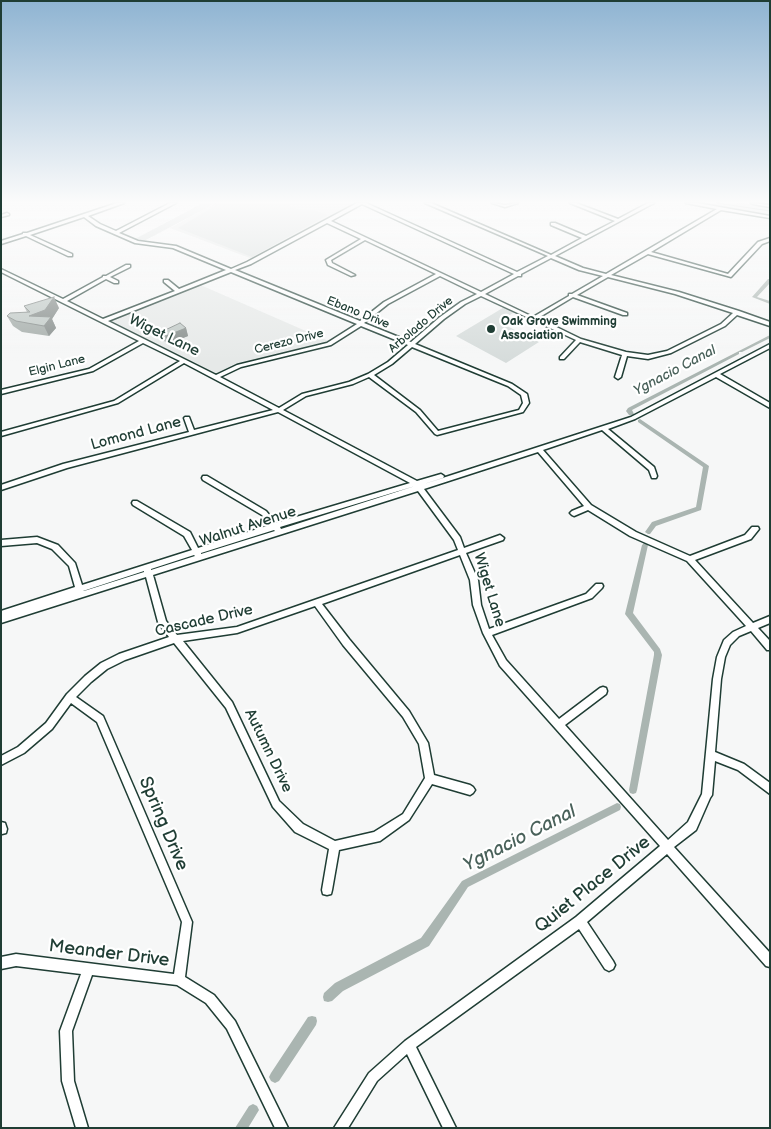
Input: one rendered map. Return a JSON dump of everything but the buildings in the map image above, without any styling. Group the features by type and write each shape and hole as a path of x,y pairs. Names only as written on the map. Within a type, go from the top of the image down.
{"street":[{"name":"Ebano Drive","path":"194,256 510,385 524,394 526,403 521,411 437,433 418,411 370,375"},
{"path":"103,321 262,256"},
{"path":"335,256 328,260 330,264 353,275"},
{"path":"402,256 578,340 625,354 648,357 669,352 723,325 736,312"},
{"path":"478,256 519,274"},
{"path":"552,256 582,269 677,293 770,324"},
{"name":"Arbolado Drive","path":"279,410 304,395 351,383 370,375 390,363 454,308 552,256"},
{"path":"533,319 571,295 642,256"},
{"path":"660,256 729,276 748,256"},
{"path":"62,300 128,266"},
{"name":"Wiget Lane","path":"1,270 216,377 419,485 457,539 463,551 474,580 478,605 487,633 503,663 770,962"},
{"name":"Cerezo Drive","path":"216,377 239,366 329,344 386,304 441,274"},
{"path":"105,277 116,282"},
{"path":"166,281 178,291"},
{"path":"571,295 625,314"},
{"path":"562,358 578,340"},
{"name":"Elgin Lane","path":"1,392 90,370 143,341"},
{"name":"Walnut Avenue","path":"1,614 148,571 604,428 639,415 770,346"},
{"path":"618,377 625,354"},
{"path":"1,434 116,402 184,361"},
{"path":"717,374 770,406"},
{"name":"Lomond Lane","path":"1,488 65,466 279,410"},
{"path":"188,418 192,432"},
{"path":"604,428 652,469 654,476"},
{"path":"539,449 589,507 633,534 690,559 770,647"},
{"path":"205,478 264,513 278,529"},
{"path":"134,503 187,534 198,555"},
{"path":"574,513 589,507"},
{"path":"690,559 748,537 755,529"},
{"name":"Cascade Drive","path":"1,760 21,750 49,726 70,697 104,666 122,657 175,639 237,630 500,538"},
{"path":"1,543 37,540 55,547 72,565 80,591"},
{"name":"Autumn Drive","path":"148,571 162,622 229,705 276,804 298,828 336,846"},
{"path":"487,633 590,596 599,586"},
{"name":"Walnut Avenue","path":"1,620 80,591"},
{"path":"317,603 346,642 406,714 423,743 430,779 406,816 376,837 336,846 327,890"},
{"name":"Quiet Place Drive","path":"340,1128 373,1077 409,1045 580,922 696,821 707,795 717,679 721,657 727,643 736,634 770,619"},
{"path":"558,725 603,691"},
{"name":"Spring Drive","path":"70,697 100,719 187,922 179,980"},
{"path":"712,754 741,767 770,789"},
{"path":"430,779 470,790"},
{"path":"580,922 609,965"},
{"name":"Meander Drive","path":"1,963 16,960 179,980 210,999 231,1025 282,1128"},
{"path":"82,1128 68,1081 66,1031 88,969"},
{"path":"409,1045 450,1128"}],"shaded area":[{"path":"244,256 263,256 255,260"},
{"path":"196,283 331,342 239,366 216,377 103,321"},
{"name":"Oak Grove Swimming Association","path":"506,306 516,311 499,322 539,342 506,363 456,336"}],"waterway":[{"name":"Ygnacio Canal","path":"770,280 754,297 770,303"},
{"name":"Ygnacio Canal","path":"740,351 770,336"},
{"name":"Ygnacio Canal","path":"631,414 630,409 737,353"},
{"name":"Ygnacio Canal","path":"640,421 706,466 699,508 654,524 648,532"},
{"name":"Ygnacio Canal","path":"633,790 658,655 629,614 645,545"},
{"name":"Ygnacio Canal","path":"328,997 339,987 425,942 465,884 617,807"},
{"name":"Ygnacio Canal","path":"275,1077 312,1021"},
{"name":"Ygnacio Canal","path":"241,1128 253,1110"}],"place":[{"name":"Oak Grove Swimming Association","path":"491,329"}]}
